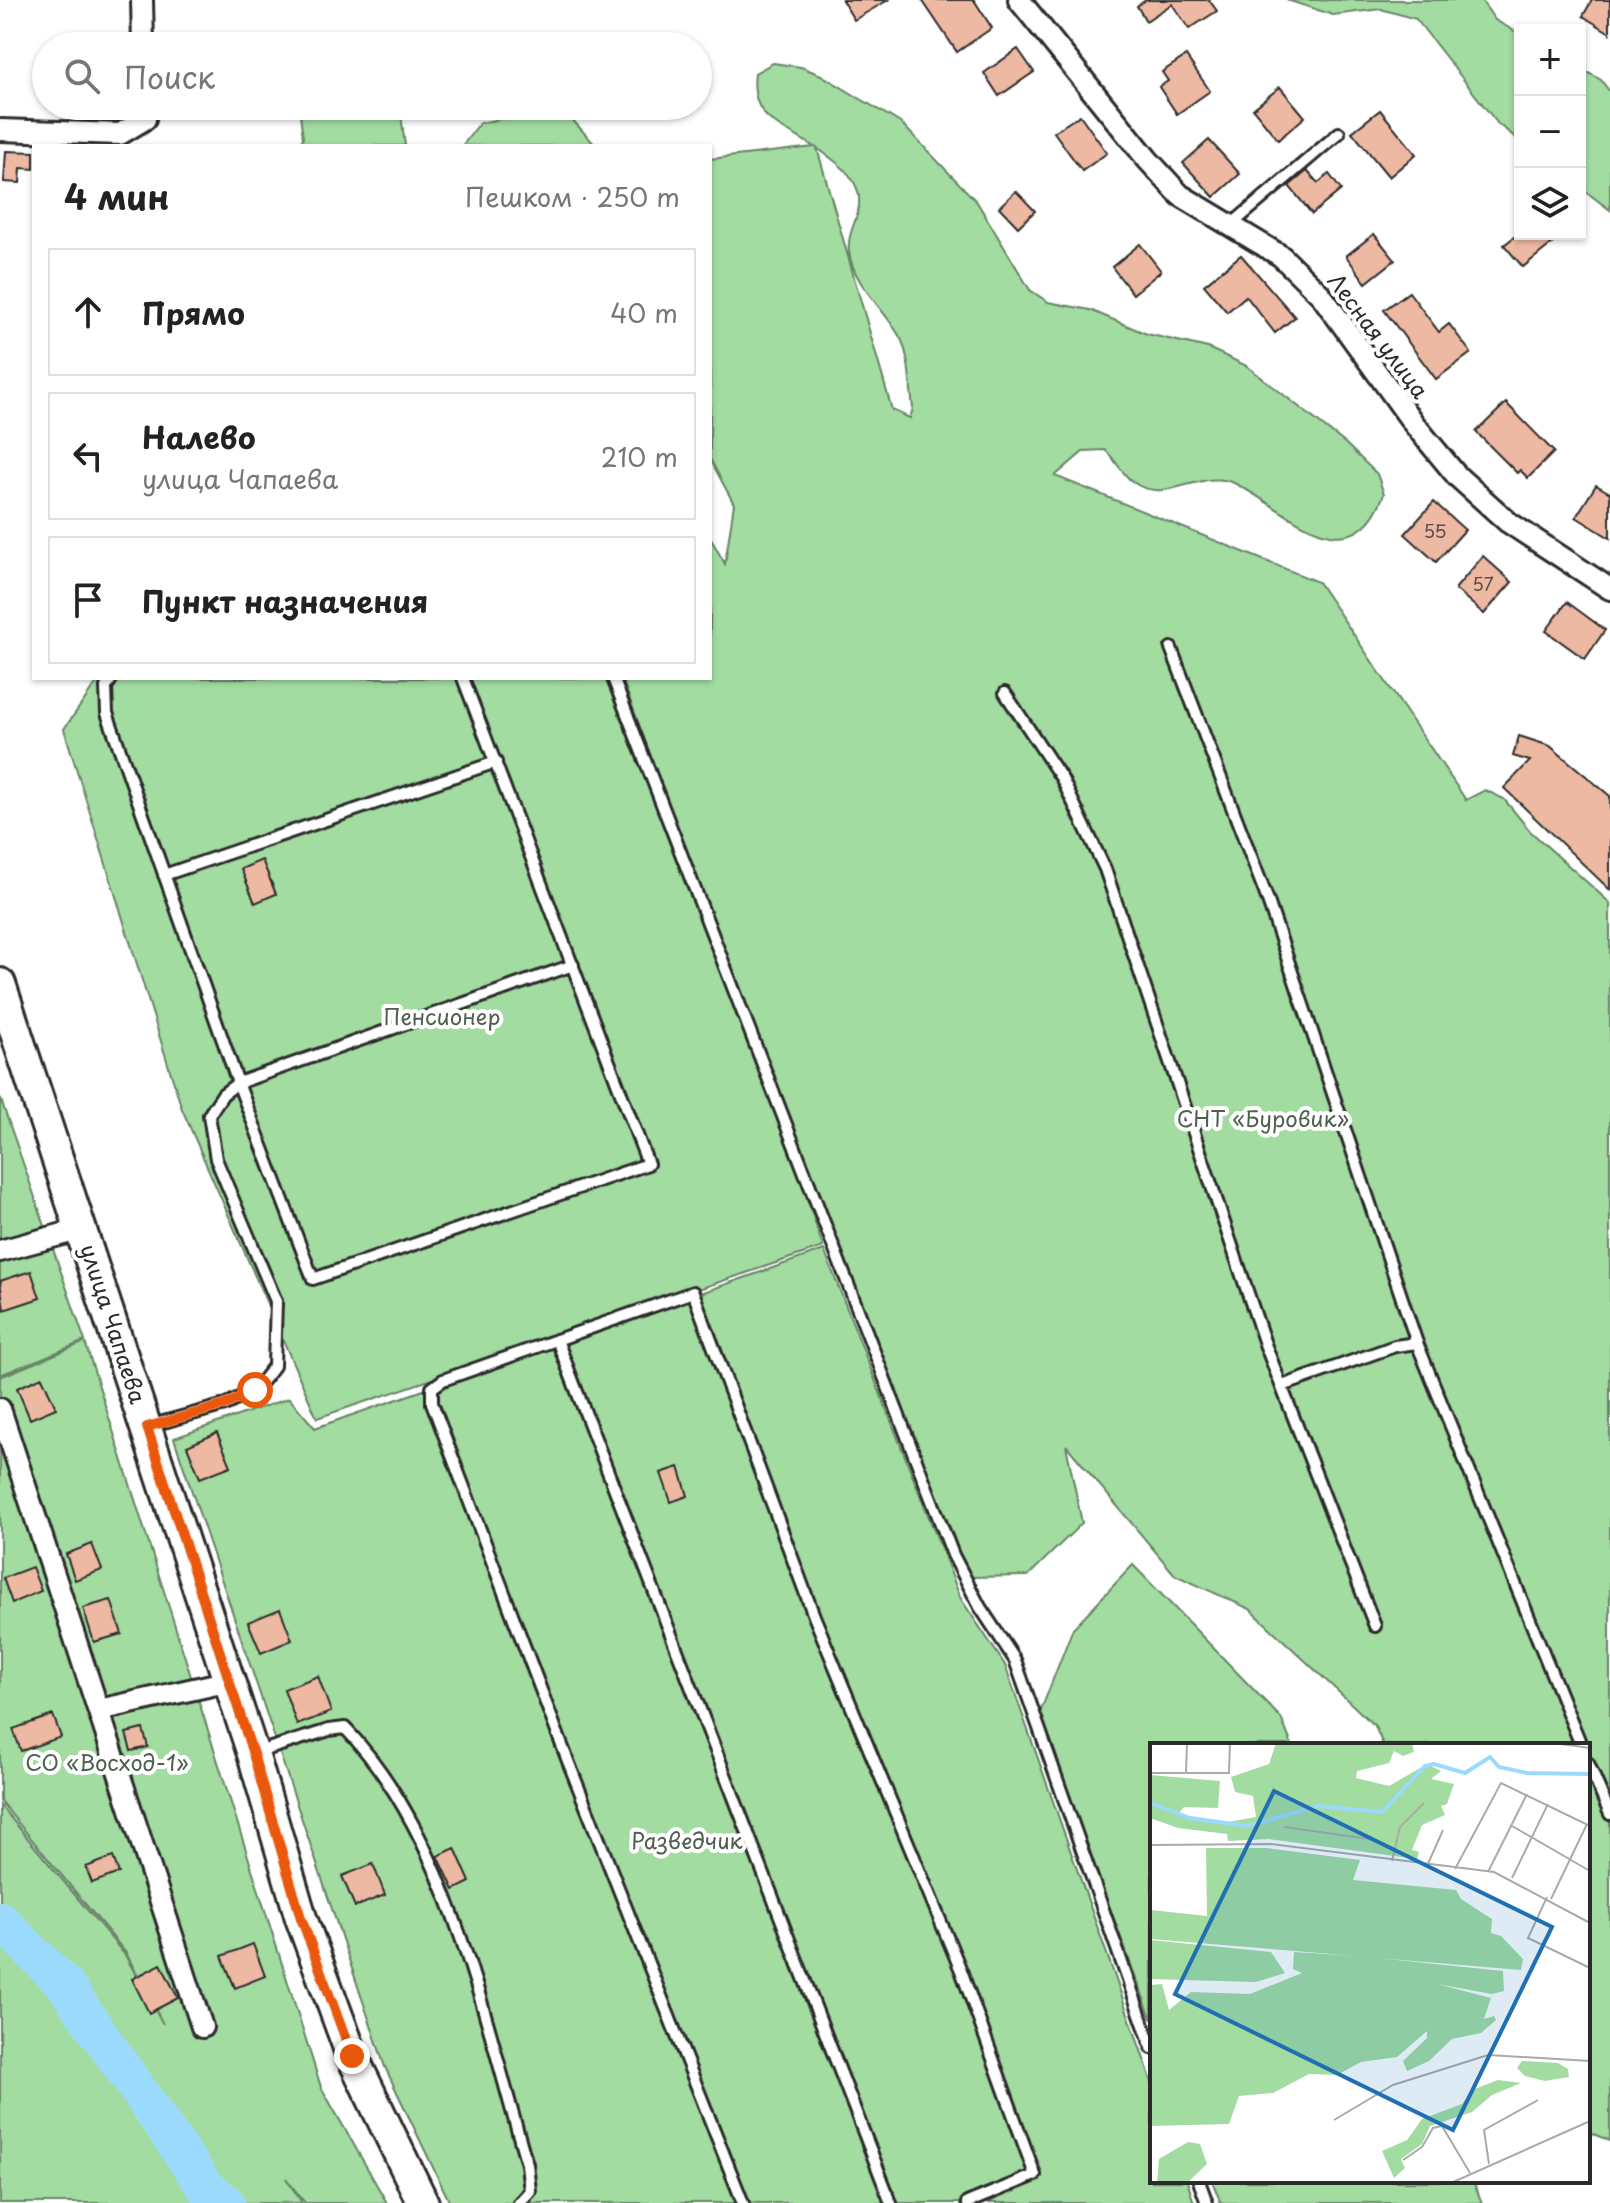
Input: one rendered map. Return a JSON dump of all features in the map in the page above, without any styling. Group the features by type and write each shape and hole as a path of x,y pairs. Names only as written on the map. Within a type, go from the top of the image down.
{"street":[{"path":"142,0 143,32"},
{"name":"Лесная улица","path":"1019,0 1180,195 1281,256 1321,295 1414,424 1457,476 1508,522 1610,589"},
{"path":"0,130 120,134 143,120"},
{"name":"улица Чапаева","path":"0,987 230,1681 301,1918 352,2056 423,2203"},
{"path":"0,1251 82,1229"},
{"path":"0,1409 202,2027"},
{"path":"99,1710 230,1681"}],"lane":[{"path":"1231,225 1339,133"},
{"path":"1171,648 1267,898 1417,1343 1580,1743"},
{"path":"111,680 106,687 107,713 238,1083 313,1279 648,1164 464,680"},
{"path":"614,680 953,1555 980,1607 1015,1660 1150,2042"},
{"path":"1005,693 1062,779 1105,869 1282,1386 1375,1626"},
{"path":"164,875 496,762"},
{"path":"147,1427 225,1405 255,1390 274,1366 276,1301 216,1159 209,1115 223,1094 238,1083 573,965"},
{"path":"743,2203 571,1770 432,1403 432,1388 443,1380 693,1292 814,1616 962,1973 1035,2175 967,2203"},
{"path":"557,1340 891,2203"},
{"path":"1282,1386 1395,1346 1417,1343"},
{"path":"253,1754 329,1730 345,1728 364,1748 406,1811 454,1920 527,2164 530,2191 519,2203"},
{"path":"1590,1768 1610,1814"},
{"path":"1200,2183 1207,2203"}],"green space":[{"path":"1287,0 1481,0 1495,20 1514,31 1514,136 1498,124 1416,19 1381,9 1333,15"},
{"name":"СНТ «Буровик»","path":"773,63 801,67 821,75 902,124 977,202 1030,290 1048,302 1090,310 1147,334 1208,348 1247,366 1346,444 1377,474 1384,494 1370,520 1354,533 1335,536 1294,520 1234,483 1209,480 1170,489 1145,488 1129,479 1105,450 1084,451 1055,476 1318,582 1466,800 1485,790 1504,799 1530,831 1610,903 1610,2141 1590,2132 1590,1743 1382,1743 1375,1726 1250,1609 1175,1575 1066,1445 1082,1523 1028,1576 967,1577 713,927 623,680 712,680 712,541 725,564 734,504 712,463 712,159 814,147 770,120 757,102 755,73","holes":["817,148 847,172 858,192 859,208 849,244 852,265 896,330 905,349 913,408 910,418 892,410"]},
{"path":"1586,71 1601,80 1610,92 1610,210 1586,192"},
{"path":"301,120 402,120 405,144 300,144 303,138"},
{"path":"495,120 573,120 594,144 464,144 480,123"},
{"name":"Пенсионер","path":"99,680 606,680 789,1144 823,1247 317,1418 182,1109 64,729"},
{"path":"0,1097 85,1341 0,1375"},
{"name":"Разведчик","path":"824,1250 961,1599 1005,1665 1150,2076 1150,2183 1188,2183 1194,2203 450,2203 385,2067 174,1438 289,1398 315,1428"},
{"name":"СО «Восход-1»","path":"85,1342 321,2087 387,2203 305,2203 286,2178 302,2203 0,2203 0,1805 125,1955 163,2024 126,1953 0,1801 0,1377"},
{"path":"1133,1565 1281,1718 1291,1743 1150,1743 1150,2015 1038,1718 1073,1628"},
{"path":"1213,2183 1474,2183 1482,2203 1221,2203"}],"building":[{"path":"842,0 888,0 854,20"},
{"path":"922,0 974,0 992,28 957,52"},
{"path":"1146,0 1209,0 1217,11 1189,29 1172,4 1146,21 1137,6"},
{"path":"1592,0 1610,0 1610,33 1583,16"},
{"path":"1018,49 1034,72 999,96 984,73"},
{"path":"1186,56 1210,91 1177,114 1159,87 1168,81 1162,72"},
{"path":"1280,87 1305,117 1278,140 1253,109"},
{"path":"1380,110 1416,154 1389,177 1352,132"},
{"path":"1080,115 1107,153 1082,171 1054,132"},
{"path":"1209,140 1240,174 1214,197 1183,163"},
{"path":"6,151 32,152 32,169 21,168 20,183 4,182"},
{"path":"1307,171 1318,183 1329,174 1341,190 1312,214 1289,186"},
{"path":"1016,191 1035,211 1018,227 999,207"},
{"path":"1374,234 1395,260 1366,283 1346,256"},
{"path":"1514,237 1514,240 1557,240 1523,267 1504,245"},
{"path":"1140,244 1161,271 1133,294 1112,267"},
{"path":"1241,255 1295,317 1275,333 1246,296 1227,312 1204,285"},
{"path":"1409,292 1439,332 1449,324 1471,353 1436,379 1384,310"},
{"path":"1506,403 1554,452 1528,478 1520,470 1517,473 1476,432"},
{"path":"1596,485 1610,493 1610,538 1576,517"},
{"path":"1434,502 1465,530 1436,562 1405,534"},
{"path":"1483,556 1512,582 1484,614 1455,589"},
{"path":"1567,602 1605,630 1585,659 1546,631"},
{"path":"1519,736 1550,746 1610,796 1610,890 1504,788 1530,761 1513,756"},
{"path":"262,860 276,894 255,903 241,869"},
{"path":"31,1271 40,1298 4,1310 0,1281"},
{"path":"42,1377 56,1408 30,1419 17,1388"},
{"path":"217,1433 231,1466 200,1478 187,1446"},
{"path":"679,1467 688,1496 671,1502 661,1473"},
{"path":"92,1544 102,1570 75,1580 66,1554"},
{"path":"32,1567 41,1591 12,1603 3,1578"},
{"path":"111,1600 122,1634 94,1642 83,1608"},
{"path":"280,1609 292,1640 261,1653 248,1622"},
{"path":"318,1676 331,1712 297,1725 284,1689"},
{"path":"53,1715 61,1737 21,1751 13,1729"},
{"path":"143,1729 148,1747 131,1751 126,1733"},
{"path":"455,1848 470,1882 454,1890 438,1856"},
{"path":"113,1857 119,1873 92,1883 86,1867"},
{"path":"373,1864 385,1895 355,1907 342,1876"},
{"path":"253,1944 265,1976 235,1988 222,1956"},
{"path":"161,1964 178,1998 149,2013 132,1979"}],"waterway":[{"path":"0,1920 65,1985 206,2188 226,2203"}],"route":[{"path":"255,1390 225,1405 147,1427 253,1754 301,1918 352,2056"}]}
